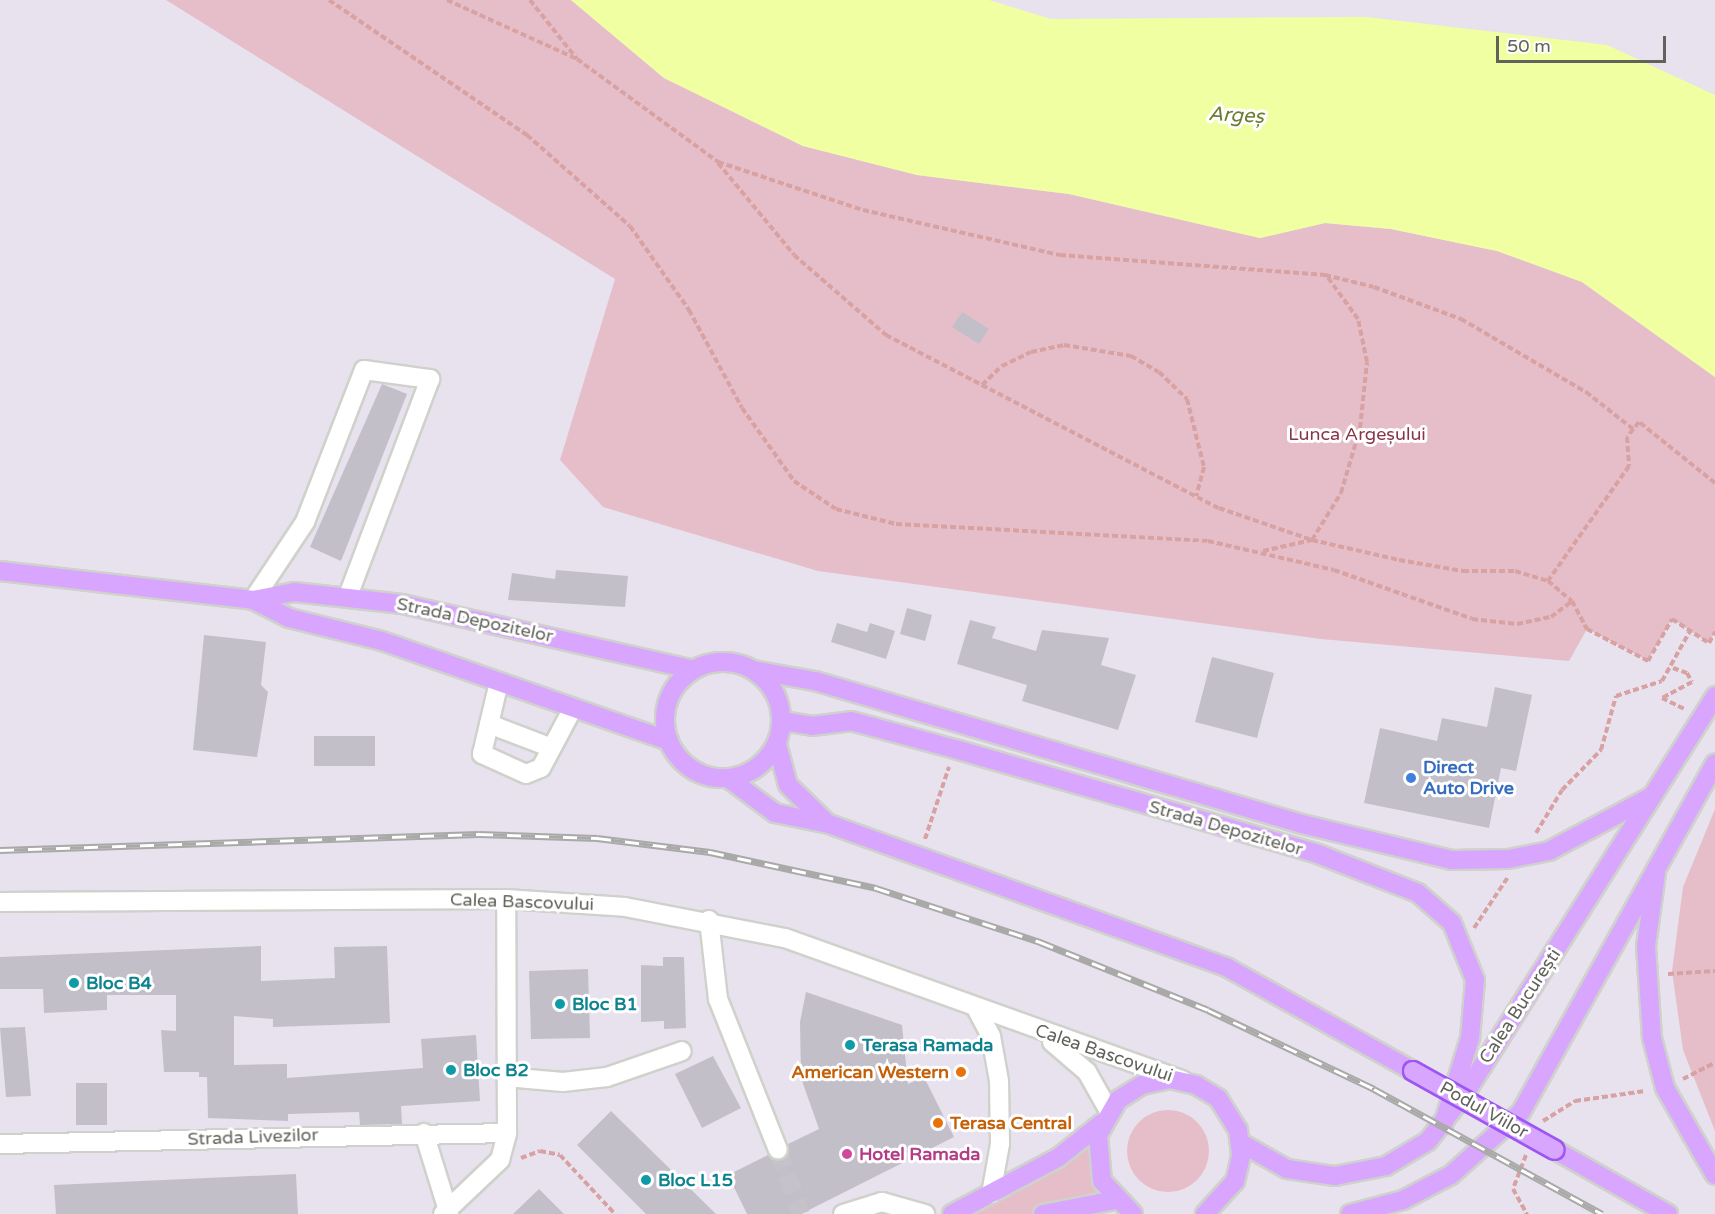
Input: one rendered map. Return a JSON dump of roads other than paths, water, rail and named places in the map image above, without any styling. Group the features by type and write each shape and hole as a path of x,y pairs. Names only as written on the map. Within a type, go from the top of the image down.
{"main road":[{"name":"Strada Depozitelor","path":"0,571 254,600 294,592 348,596 453,614 694,670"},
{"name":"Strada Depozitelor","path":"254,600 289,618 381,641 669,741"},
{"path":"728,778 757,768 777,744 782,721 774,691 753,670 723,662 694,670 669,701 669,741 692,770 728,778 764,808 829,824"},
{"name":"Strada Depozitelor","path":"753,670 815,681 1302,824 1403,851 1452,860 1508,859 1549,851 1650,797"},
{"name":"Calea București","path":"1241,1143 1287,1169 1358,1175 1409,1154 1443,1125 1714,698"},
{"name":"Strada Depozitelor","path":"782,721 812,726 851,721 955,749 1318,854 1418,893 1452,923 1475,980 1470,1038 1443,1125"},
{"path":"777,744 788,784 829,824"},
{"path":"1350,1214 1404,1200 1451,1175 1521,1112 1659,859 1715,763"},
{"name":"Podul Viilor","path":"829,824 1228,968 1668,1214"},
{"path":"1659,859 1645,988 1672,1084 1715,1175"},
{"path":"952,1214 1059,1157 1142,1084 1184,1081 1218,1098 1233,1119 1241,1143 1235,1181 1205,1214"},
{"path":"1105,1117 1097,1161 1114,1200 1133,1214"},
{"path":"1043,1214 1114,1200"}],"street":[{"path":"254,600 304,522 364,370 430,379 348,596"},
{"path":"499,682 482,754 488,760 526,774 537,772 573,708"},
{"path":"489,724 552,748"},
{"path":"424,1133 446,1213 500,1160 507,1133 506,899"},
{"name":"Calea Bascovului","path":"0,903 506,899 625,907 709,920 851,958 1024,1026 1184,1081"},
{"path":"709,920 718,999 778,1150"},
{"path":"976,1008 991,1036 999,1081 1000,1144 991,1194"},
{"name":"Calea Bascovului","path":"1024,1026 1072,1057 1105,1117"},
{"path":"506,1077 563,1082 607,1077 682,1052"},
{"name":"Strada Livezilor","path":"0,1144 424,1133 507,1133"},
{"path":"843,1214 882,1202 925,1214"}],"water":[{"name":"Argeș","path":"571,0 989,0 1051,19 1366,17 1607,45 1715,95 1715,377 1582,282 1497,251 1391,229 1325,223 1260,238 1069,194 917,175 803,146 664,78"}],"tunnel":[{"path":"778,1150 801,1214"}],"railway":[{"path":"0,850 479,834 597,838 710,852 876,888 1040,942 1208,1010 1374,1089 1602,1214"}],"place":[{"name":"Direct Auto Drive","path":"1411,778"},
{"name":"Bloc B4","path":"74,983"},
{"name":"Bloc B1","path":"560,1004"},
{"name":"Terasa Ramada","path":"850,1045"},
{"name":"Bloc B2","path":"451,1070"},
{"name":"American Western","path":"961,1072"},
{"name":"Terasa Central","path":"938,1123"},
{"name":"Hotel Ramada","path":"847,1154"},
{"name":"Bloc L15","path":"646,1180"}],"park label":[{"name":"Lunca Argeșului","path":"1357,434"}]}
